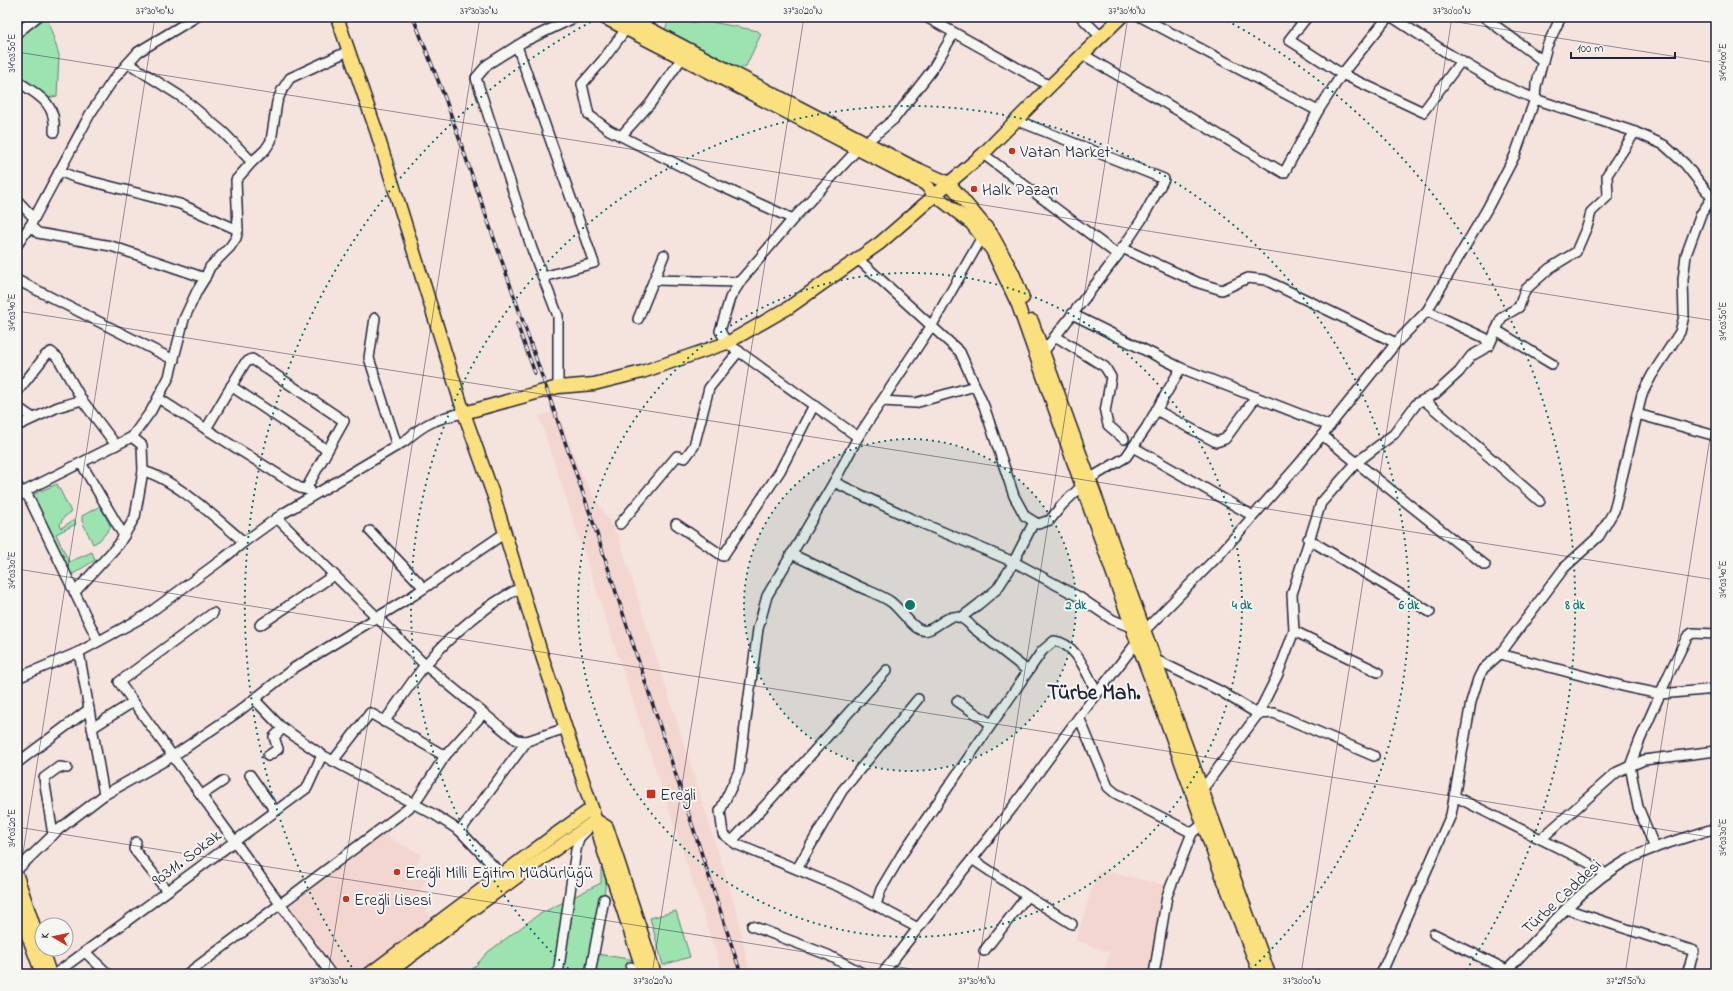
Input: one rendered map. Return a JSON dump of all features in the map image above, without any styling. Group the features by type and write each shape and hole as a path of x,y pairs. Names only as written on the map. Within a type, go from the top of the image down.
{"main road":[{"path":"330,17 344,53 376,152 386,166"},
{"path":"337,17 377,133 464,413 494,497 596,820 603,849 644,974"},
{"path":"602,17 626,23 646,22 924,184 935,195 971,223 992,250 1041,355"},
{"path":"464,413 558,387 594,384 642,372 727,343 788,308 880,243 983,154 1082,54 1121,17"},
{"path":"626,23 682,58 861,146 949,183 991,233 1013,273 1085,482 1132,628 1203,824 1260,974"},
{"path":"1085,482 1144,631 1269,974"},
{"path":"369,974 501,874 592,808"},
{"path":"387,974 473,909 596,820"},
{"path":"596,820 607,827 655,974"},
{"path":"17,876 50,974"},
{"path":"17,906 42,974"}],"street":[{"path":"17,33 37,17"},
{"path":"17,245 32,222 90,114 113,80 138,52 196,17"},
{"path":"558,387 558,316 532,249 476,78 488,64 517,46 576,17"},
{"path":"926,17 1050,86"},
{"path":"1081,17 1101,37"},
{"path":"1141,17 1318,111"},
{"path":"1307,17 1289,40 1342,74 1424,112 1461,60"},
{"path":"1082,54 1284,173 1318,111 1342,74 1388,17"},
{"path":"1381,974 1451,814 1474,687 1483,669 1500,654 1564,568 1599,536 1614,511 1642,394 1652,375 1680,332 1684,316 1683,280 1686,255 1701,214 1714,199 1685,164 1664,145 1635,132 1535,99 1498,83 1392,17"},
{"path":"1484,17 1543,61"},
{"path":"882,974 1013,807 1144,631 1219,555 1330,426 1396,343 1427,311 1487,209 1515,156 1535,99 1536,86 1547,46 1561,17"},
{"path":"626,23 603,60 582,84 589,115 609,130 716,184 793,219"},
{"path":"858,437 727,343 720,331 730,298 740,282 793,219 861,146 894,119 932,70 954,33"},
{"path":"517,46 594,263 543,277"},
{"path":"18,491 81,463 132,437 151,411 169,377 184,319 197,291 210,267 230,247 236,238 238,230 236,180 272,141 277,102 282,90 290,78 344,53"},
{"path":"621,136 650,104 682,58"},
{"path":"128,63 180,96 223,132 252,162"},
{"path":"17,81 48,103 55,121 54,132"},
{"path":"1016,120 1164,179 1120,252 1041,355"},
{"path":"1202,790 1258,714 1278,674 1294,631 1292,594 1308,539 1321,503 1357,462 1394,434 1418,403 1435,394 1459,372 1471,356 1489,346 1502,317 1519,307 1525,290 1550,268 1576,252 1588,224 1591,212 1608,196 1607,175 1635,132"},
{"path":"983,154 1120,252 1199,283 1222,290 1248,278 1265,280 1396,343"},
{"path":"59,171 74,177 180,204 238,230"},
{"path":"17,200 38,233 111,246 205,278"},
{"path":"918,928 876,905 797,869 736,844 723,834 720,811 739,771 758,629 766,596 834,482 858,437 932,325 982,237"},
{"path":"638,319 664,255"},
{"path":"858,259 960,352 984,406 1014,496 1025,516 1038,524 1050,520 1085,482 1126,457 1181,368"},
{"path":"17,280 174,360"},
{"path":"654,280 740,282"},
{"path":"1427,311 1485,338 1489,346"},
{"path":"1072,314 1181,368 1330,426"},
{"path":"375,318 369,358 397,446"},
{"path":"1496,330 1552,364"},
{"path":"1055,336 1106,367 1111,377 1105,412 1108,425 1124,439"},
{"path":"620,524 677,456 685,458 694,446 709,388 739,351"},
{"path":"17,392 46,354 51,352 58,358 82,400 116,445"},
{"path":"206,429 245,363 252,360 344,420 306,489"},
{"path":"231,386 327,450"},
{"path":"882,401 915,403 975,386"},
{"path":"1156,410 1216,442 1225,439 1256,397"},
{"path":"158,398 300,488 318,492"},
{"path":"17,426 58,407 82,400"},
{"path":"1424,400 1540,501"},
{"path":"676,524 724,556 780,471 814,405"},
{"path":"17,407 33,418"},
{"path":"17,678 79,652 145,616 277,518 405,441 419,429 441,417 464,413"},
{"path":"1637,414 1716,436"},
{"path":"1322,435 1485,565"},
{"path":"75,592 119,544 135,517 143,471 142,445 132,437"},
{"path":"1133,447 1253,516"},
{"path":"81,463 124,536"},
{"path":"143,471 154,474 172,484 208,510 244,542"},
{"path":"834,482 912,519 1013,562 1079,597 1113,620 1144,631"},
{"path":"18,491 28,496 98,642"},
{"path":"277,518 425,665 516,740 527,741 566,728"},
{"path":"962,617 997,589 1010,569 1034,522"},
{"path":"370,531 424,588"},
{"path":"17,870 52,835 104,795 173,756 238,712 294,668 378,618 505,533"},
{"path":"1308,539 1430,612"},
{"path":"791,554 890,602 917,629 930,629 955,615 962,617 973,628 1028,671"},
{"path":"260,625 334,575"},
{"path":"384,722 425,665 449,640 500,598 522,587"},
{"path":"213,613 119,682 331,974"},
{"path":"1294,631 1378,672"},
{"path":"1655,848 1638,807 1630,766 1660,694 1687,636 1692,633 1716,634"},
{"path":"876,905 881,889 902,854 1042,651 1054,641 1062,642 1076,654 1097,694"},
{"path":"79,652 104,795"},
{"path":"1500,654 1626,687 1660,694 1716,690"},
{"path":"1154,659 1220,691 1258,714 1274,713 1374,756"},
{"path":"732,840 777,793 887,670"},
{"path":"254,699 283,728 322,755 414,804 460,831 501,874"},
{"path":"797,869 842,792 918,699"},
{"path":"957,701 991,724"},
{"path":"92,728 133,702"},
{"path":"17,763 89,709"},
{"path":"333,761 370,713 445,756"},
{"path":"187,974 414,804 445,756 483,714"},
{"path":"1079,717 1108,787 1115,793 1192,833"},
{"path":"268,756 278,749 274,737 283,728"},
{"path":"460,831 527,741"},
{"path":"1541,839 1617,772 1644,760 1716,751"},
{"name":"90311. Sokak","path":"55,974 234,840 307,788 322,755"},
{"path":"52,835 44,778 52,770 59,767 67,768"},
{"path":"250,775 276,811"},
{"path":"202,796 222,781"},
{"path":"1454,796 1587,862 1606,874"},
{"path":"558,974 576,850 580,838 596,820"},
{"path":"1154,974 1167,896 1192,833 1203,824"},
{"name":"Türbe Caddesi","path":"1505,972 1566,909 1606,874 1625,862 1655,848 1716,828"},
{"path":"136,842 134,849 167,891"},
{"path":"972,859 1072,924"},
{"path":"984,952 1027,896"},
{"path":"590,974 604,899"},
{"path":"1566,909 1694,952 1687,974"},
{"path":"752,926 828,956 864,974"},
{"path":"1434,934 1505,972"},
{"path":"85,952 108,974"}],"shaded area":[{"path":"557,410 581,473 619,538 737,912 750,974 723,974 539,416"},
{"path":"383,831 390,838 421,854 415,869 426,881 417,896 434,920 357,974 340,974 288,905"},
{"path":"1104,871 1165,885 1148,974 1103,974 1110,953 1076,940 1096,875 1098,872"}],"green space":[{"path":"47,17 59,55 57,96 48,98 17,75 17,38"},
{"path":"668,22 712,22 758,31 761,34 746,66 735,69 664,32"},
{"path":"57,484 71,512 64,517 60,524 61,528 74,520 76,524 56,534 69,562 92,552 95,560 73,574 70,573 34,498 34,494"},
{"path":"100,506 111,527 100,540 93,544 82,521 82,516"},
{"path":"601,868 607,872 597,954 635,960 639,974 468,974 488,952 538,915 601,883"},
{"path":"676,911 690,957 663,965 650,918"}],"railway":[{"path":"413,17 445,98 594,525 741,974"},
{"path":"517,324 535,373"}],"place":[{"name":"Vatan Market","path":"1012,151"},
{"name":"Halk Pazarı","path":"974,189"},
{"name":"Ereğli","path":"651,794"},
{"name":"Ereğli Milli Eğitim Müdürlüğü","path":"397,872"},
{"name":"Ereğli Lisesi","path":"346,899"}],"district":[{"name":"Türbe Mah.","path":"1094,692"}]}
